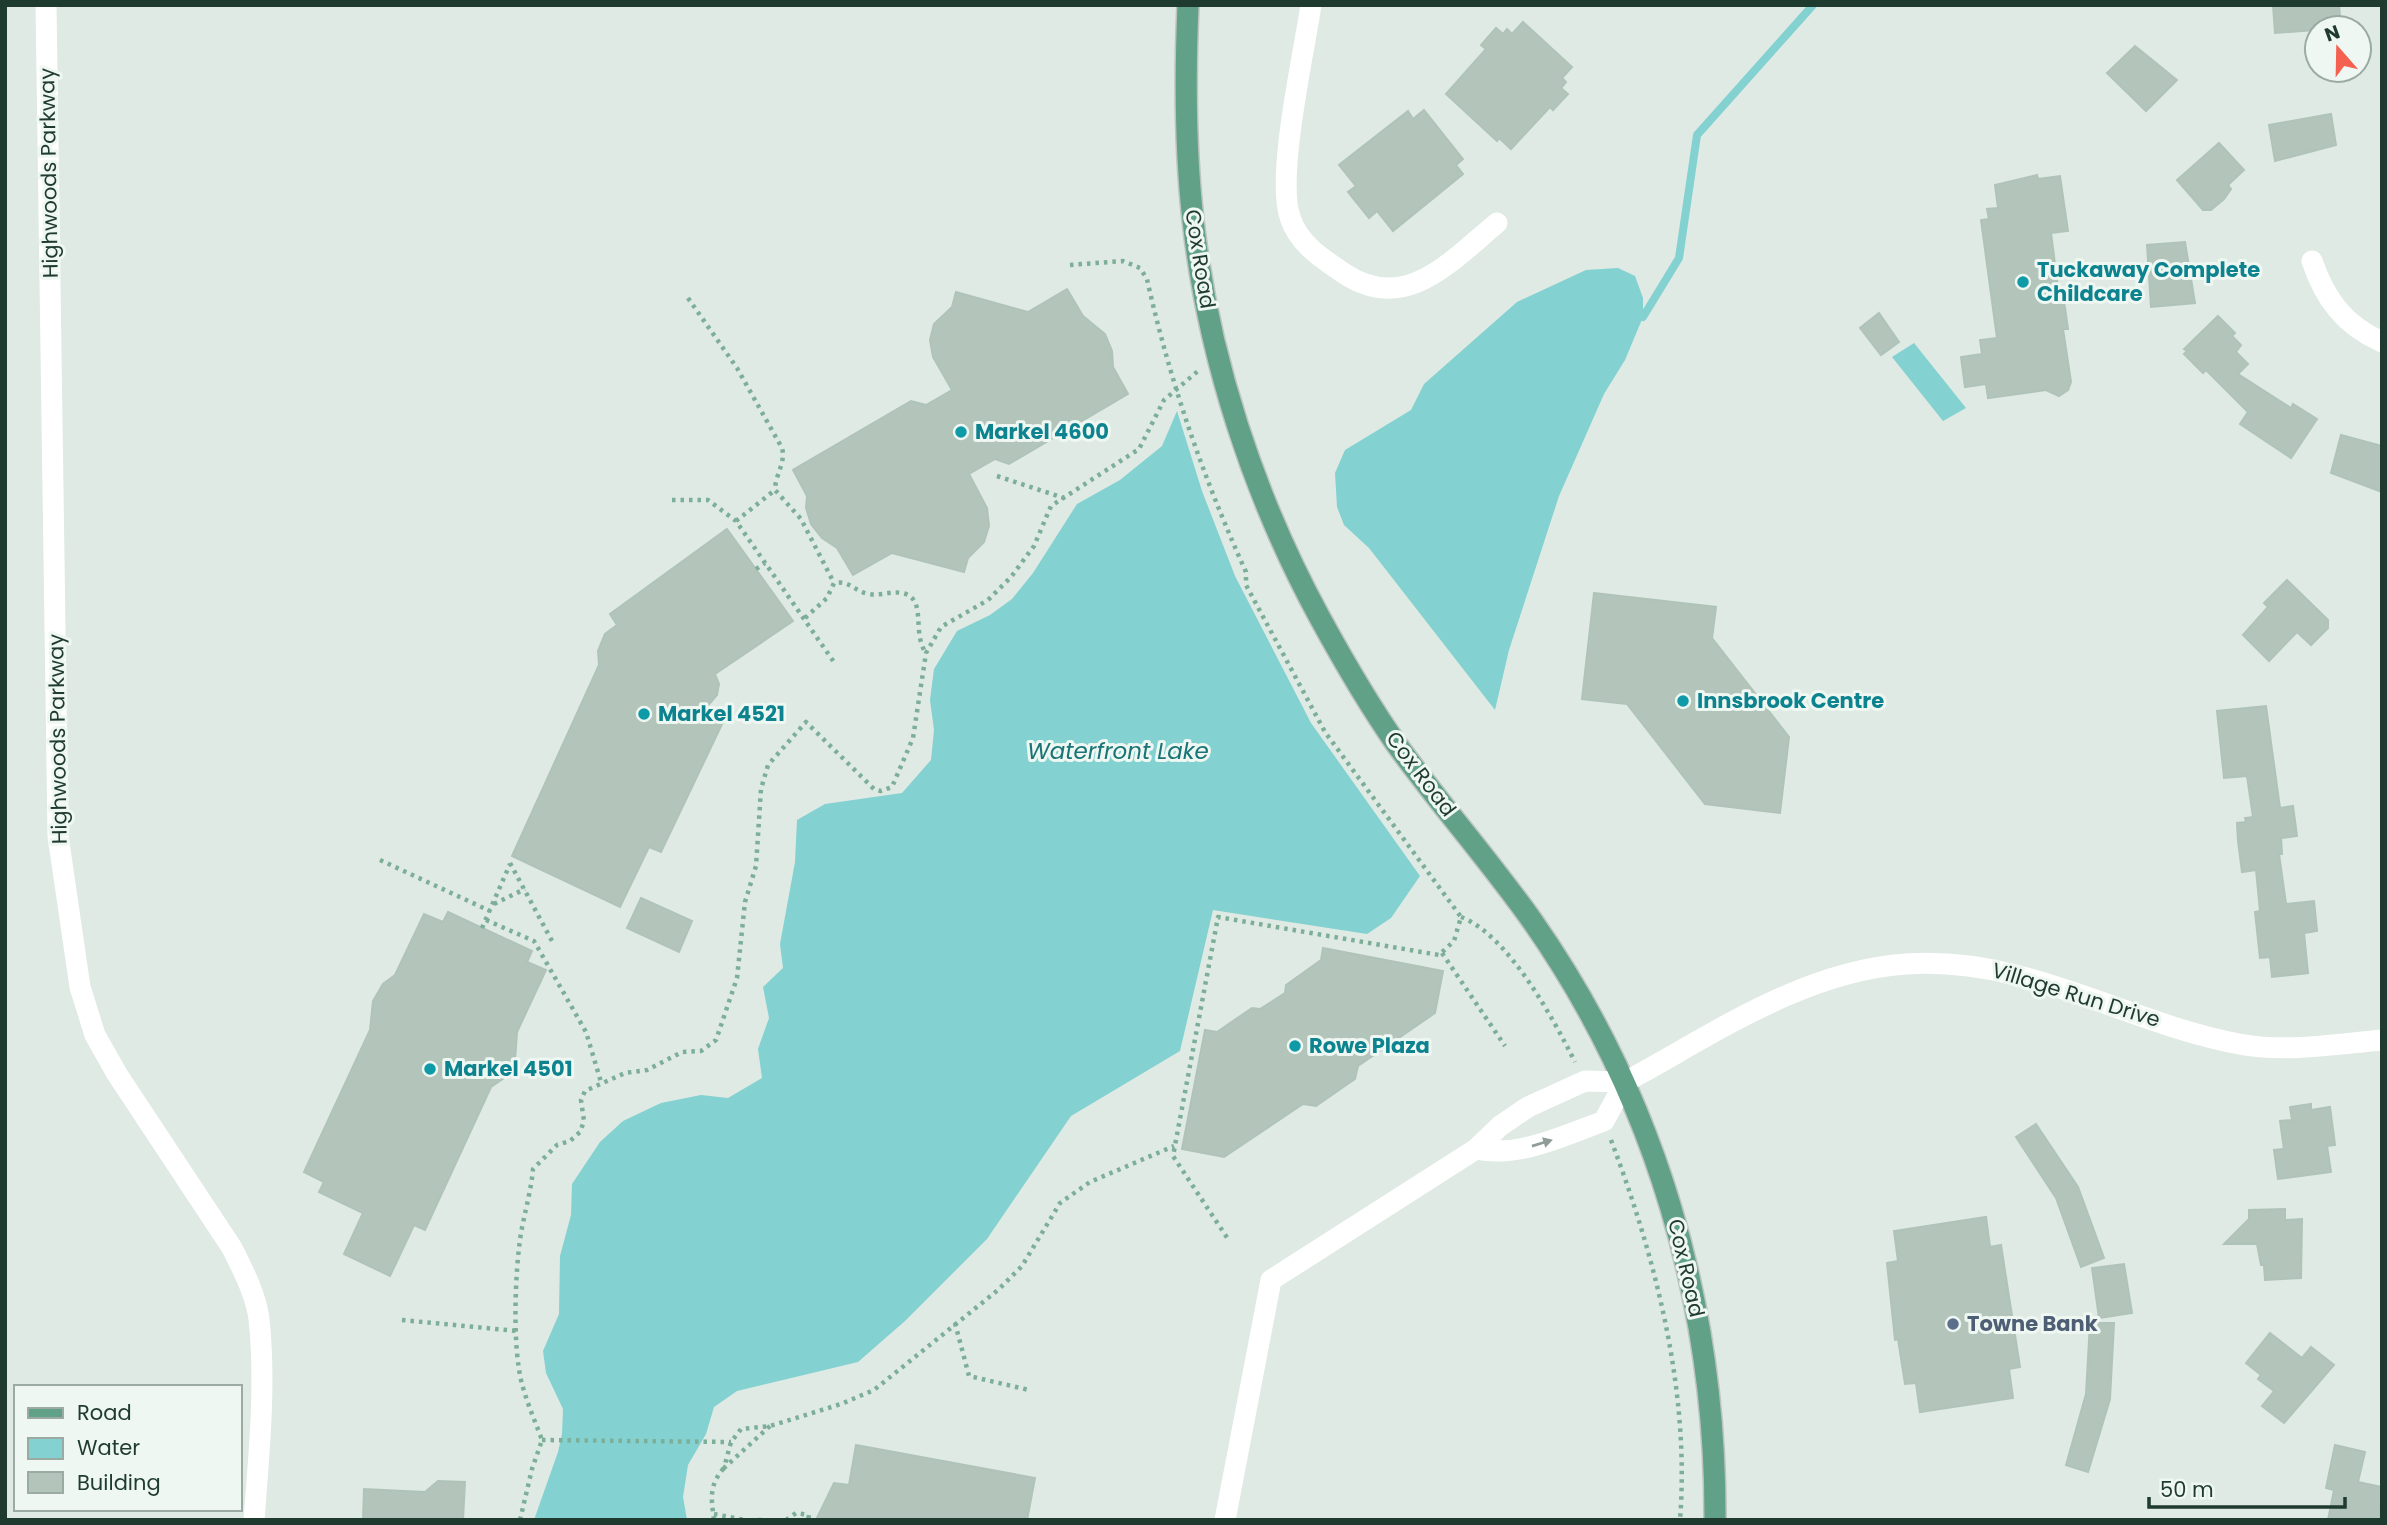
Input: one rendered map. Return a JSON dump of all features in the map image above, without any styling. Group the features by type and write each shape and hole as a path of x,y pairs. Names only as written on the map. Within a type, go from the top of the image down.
{"main road":[{"name":"Cox Road","path":"1188,5 1187,138 1192,217 1201,278 1218,355 1254,472 1319,617 1399,748 1505,884 1548,946 1591,1014 1625,1082 1676,1218 1695,1303 1709,1381 1716,1464 1716,1520"}],"street":[{"name":"Highwoods Parkway","path":"46,5 58,836 68,923 80,987 95,1035 117,1074 232,1248 246,1276 259,1317 261,1424 254,1520"},
{"path":"1311,5 1286,174 1289,217 1298,234 1317,255 1355,281 1374,288 1397,288 1433,276 1497,223"},
{"path":"2312,261 2330,304 2345,320 2382,342"},
{"name":"Village Run Drive","path":"1625,1082 1770,1003 1803,988 1836,977 1905,964 1953,964 1994,969 2063,987 2238,1044 2286,1047 2382,1040"},
{"path":"1225,1520 1271,1280 1476,1149 1500,1126 1528,1107 1585,1081 1625,1082 1604,1121 1541,1144 1497,1153 1476,1149"}],"path":[{"path":"1070,265 1123,261 1140,268 1147,279 1175,390 1206,482 1246,572 1246,585 1308,703 1332,742 1461,917 1489,934 1532,987 1585,1081"},
{"path":"688,298 737,368 785,456 777,473 775,490 736,521"},
{"path":"520,1520 531,1469 542,1440 521,1381 517,1331 521,1233 529,1202 533,1169 557,1145 570,1141 580,1132 584,1121 580,1100 585,1091 625,1073 647,1070 682,1052 701,1051 716,1040 737,978 745,902 756,866 761,789 768,765 806,722 874,789 881,791 892,787 914,738 926,653 941,627 988,600 1011,578 1034,546 1051,506 1139,449 1164,400 1218,355"},
{"path":"998,476 1065,498"},
{"path":"775,490 801,519 834,583"},
{"path":"672,500 708,500 736,521 836,664"},
{"path":"756,569 765,563"},
{"path":"805,618 827,598 834,583"},
{"path":"834,583 850,583 869,594 905,593 915,598 918,605 917,636 926,653"},
{"path":"380,860 490,911"},
{"path":"482,928 510,863 552,941"},
{"path":"492,905 524,889"},
{"path":"1228,1239 1172,1156 1218,917 1439,955 1454,942 1461,917"},
{"path":"486,920 534,941 586,1032 601,1082"},
{"path":"1441,953 1505,1046"},
{"path":"1604,1121 1642,1227 1665,1327 1680,1444 1680,1520"},
{"path":"724,1468 731,1442 741,1429 770,1426 841,1404 874,1390 998,1290 1022,1266 1060,1203 1090,1182 1175,1146"},
{"path":"402,1320 517,1331"},
{"path":"955,1323 969,1376 1029,1390"},
{"path":"745,1520 714,1517 713,1481 770,1426"},
{"path":"542,1440 731,1442"},
{"path":"786,1520 796,1513 809,1515 808,1520"},
{"path":"758,1520 765,1520"}],"water":[{"path":"1618,268 1635,276 1643,298 1643,317 1625,360 1604,394 1559,496 1509,650 1495,710 1369,548 1344,525 1337,507 1335,473 1345,450 1411,410 1424,384 1517,302 1586,270"},
{"path":"1914,343 1966,408 1943,421 1892,357"},
{"name":"Waterfront Lake","path":"1177,411 1202,491 1235,576 1311,723 1420,876 1391,918 1367,934 1213,910 1180,1051 1071,1116 987,1239 905,1321 858,1362 737,1391 714,1407 706,1434 688,1465 683,1497 687,1520 534,1520 562,1434 563,1409 546,1373 543,1351 559,1314 560,1256 571,1215 572,1184 600,1142 623,1121 661,1103 701,1095 728,1098 762,1078 758,1049 769,1018 763,987 783,968 780,944 795,862 797,820 825,804 902,793 931,760 934,730 930,700 934,669 957,631 990,615 1012,599 1033,573 1077,504 1120,480 1162,446"}],"building":[{"path":"2273,5 2339,5 2340,14 2303,14 2303,31 2275,33"},
{"path":"1523,22 1572,67 1562,78 1566,82 1561,88 1568,94 1553,110 1550,107 1511,149 1499,138 1497,141 1446,94 1486,49 1481,45 1496,28 1503,34 1507,29 1512,34"},
{"path":"2135,46 2177,80 2146,111 2107,73"},
{"path":"1424,110 1463,159 1456,165 1463,174 1393,231 1377,211 1369,218 1348,192 1356,186 1339,165 1408,111 1413,119"},
{"path":"2331,114 2336,145 2275,161 2269,125"},
{"path":"2219,143 2244,170 2228,185 2231,189 2224,199 2211,210 2203,210 2177,180"},
{"name":"Tuckaway Complete Childcare","path":"2037,175 2038,179 2060,176 2068,231 2051,233 2059,295 2062,295 2068,329 2063,329 2071,382 2068,390 2059,396 2046,390 1988,398 1986,384 1965,387 1961,357 1982,354 1980,340 1997,338 1981,220 1989,219 1987,209 1998,208 1995,185"},
{"path":"2185,242 2195,303 2151,307 2147,245"},
{"name":"Markel 4600","path":"1067,289 1083,316 1105,334 1112,351 1113,367 1128,394 1009,464 995,459 969,474 987,508 989,526 984,542 968,558 964,572 892,553 853,575 837,548 822,538 811,524 806,508 807,496 793,470 911,401 926,405 952,390 933,357 930,340 934,324 952,307 956,292 1028,312"},
{"path":"1879,313 1899,342 1881,355 1860,328"},
{"path":"2218,316 2235,333 2232,336 2241,345 2236,352 2248,364 2238,374 2291,408 2293,404 2317,419 2291,458 2240,424 2248,412 2206,370 2203,373 2184,354 2187,351 2184,349"},
{"path":"2341,435 2382,446 2382,492 2331,473"},
{"name":"Markel 4521","path":"727,529 793,621 715,674 719,684 717,695 704,710 724,720 661,852 649,847 620,907 512,856 599,665 598,651 605,634 617,625 610,614"},
{"path":"2287,580 2328,620 2328,628 2311,645 2297,632 2269,661 2243,635 2268,607 2264,603"},
{"name":"Innsbrook Centre","path":"1594,593 1716,607 1712,638 1789,737 1780,813 1705,804 1627,704 1582,699"},
{"path":"2266,706 2280,808 2293,806 2297,836 2281,838 2282,854 2279,854 2286,904 2314,901 2317,931 2304,933 2308,973 2272,977 2270,957 2260,958 2255,912 2260,911 2256,870 2242,872 2238,841 2237,823 2246,822 2245,818 2253,817 2247,776 2224,778 2217,711"},
{"path":"641,898 692,921 679,952 627,928"},
{"name":"Markel 4501","path":"448,912 532,951 527,962 546,970 517,1032 515,1061 504,1078 491,1087 425,1230 414,1225 390,1276 344,1254 363,1213 319,1192 324,1182 304,1172 370,1030 373,1001 383,984 395,975 424,914 443,922"},
{"name":"Rowe Plaza","path":"1323,948 1443,971 1435,1013 1358,1066 1355,1079 1316,1106 1303,1104 1224,1157 1182,1149 1205,1030 1217,1032 1252,1008 1260,1009 1285,993 1286,985 1321,960"},
{"path":"2311,1104 2311,1110 2330,1107 2335,1145 2327,1146 2331,1172 2278,1179 2274,1150 2284,1149 2280,1121 2292,1120 2290,1107"},
{"path":"2036,1124 2078,1187 2104,1258 2081,1267 2056,1198 2016,1137"},
{"path":"2285,1209 2285,1220 2302,1219 2301,1278 2265,1280 2264,1265 2261,1265 2257,1244 2224,1244 2249,1219 2249,1210"},
{"name":"Towne Bank","path":"1986,1217 1990,1247 2001,1245 2020,1367 2009,1369 2013,1398 1920,1412 1916,1383 1905,1384 1898,1339 1895,1340 1887,1263 1898,1261 1894,1231"},
{"path":"2124,1264 2132,1313 2099,1318 2092,1268"},
{"path":"2090,1323 2114,1323 2110,1399 2088,1472 2066,1465 2086,1394"},
{"path":"2270,1333 2302,1358 2311,1347 2334,1365 2284,1423 2262,1406 2274,1391 2258,1379 2261,1375 2246,1363"},
{"path":"856,1445 1035,1478 1027,1520 816,1520 834,1483 849,1485"},
{"path":"2335,1445 2365,1452 2358,1482 2382,1487 2379,1520 2328,1520 2334,1490 2326,1488"},
{"path":"438,1481 465,1482 463,1520 363,1520 364,1489 425,1492"}],"waterway":[{"path":"1643,317 1679,258 1697,135 1813,5"}],"place":[{"name":"Tuckaway Complete Childcare","path":"2023,282"},
{"name":"Markel 4600","path":"961,432"},
{"name":"Innsbrook Centre","path":"1683,701"},
{"name":"Markel 4521","path":"644,714"},
{"name":"Rowe Plaza","path":"1295,1046"},
{"name":"Markel 4501","path":"430,1069"},
{"name":"Towne Bank","path":"1953,1324"}]}
